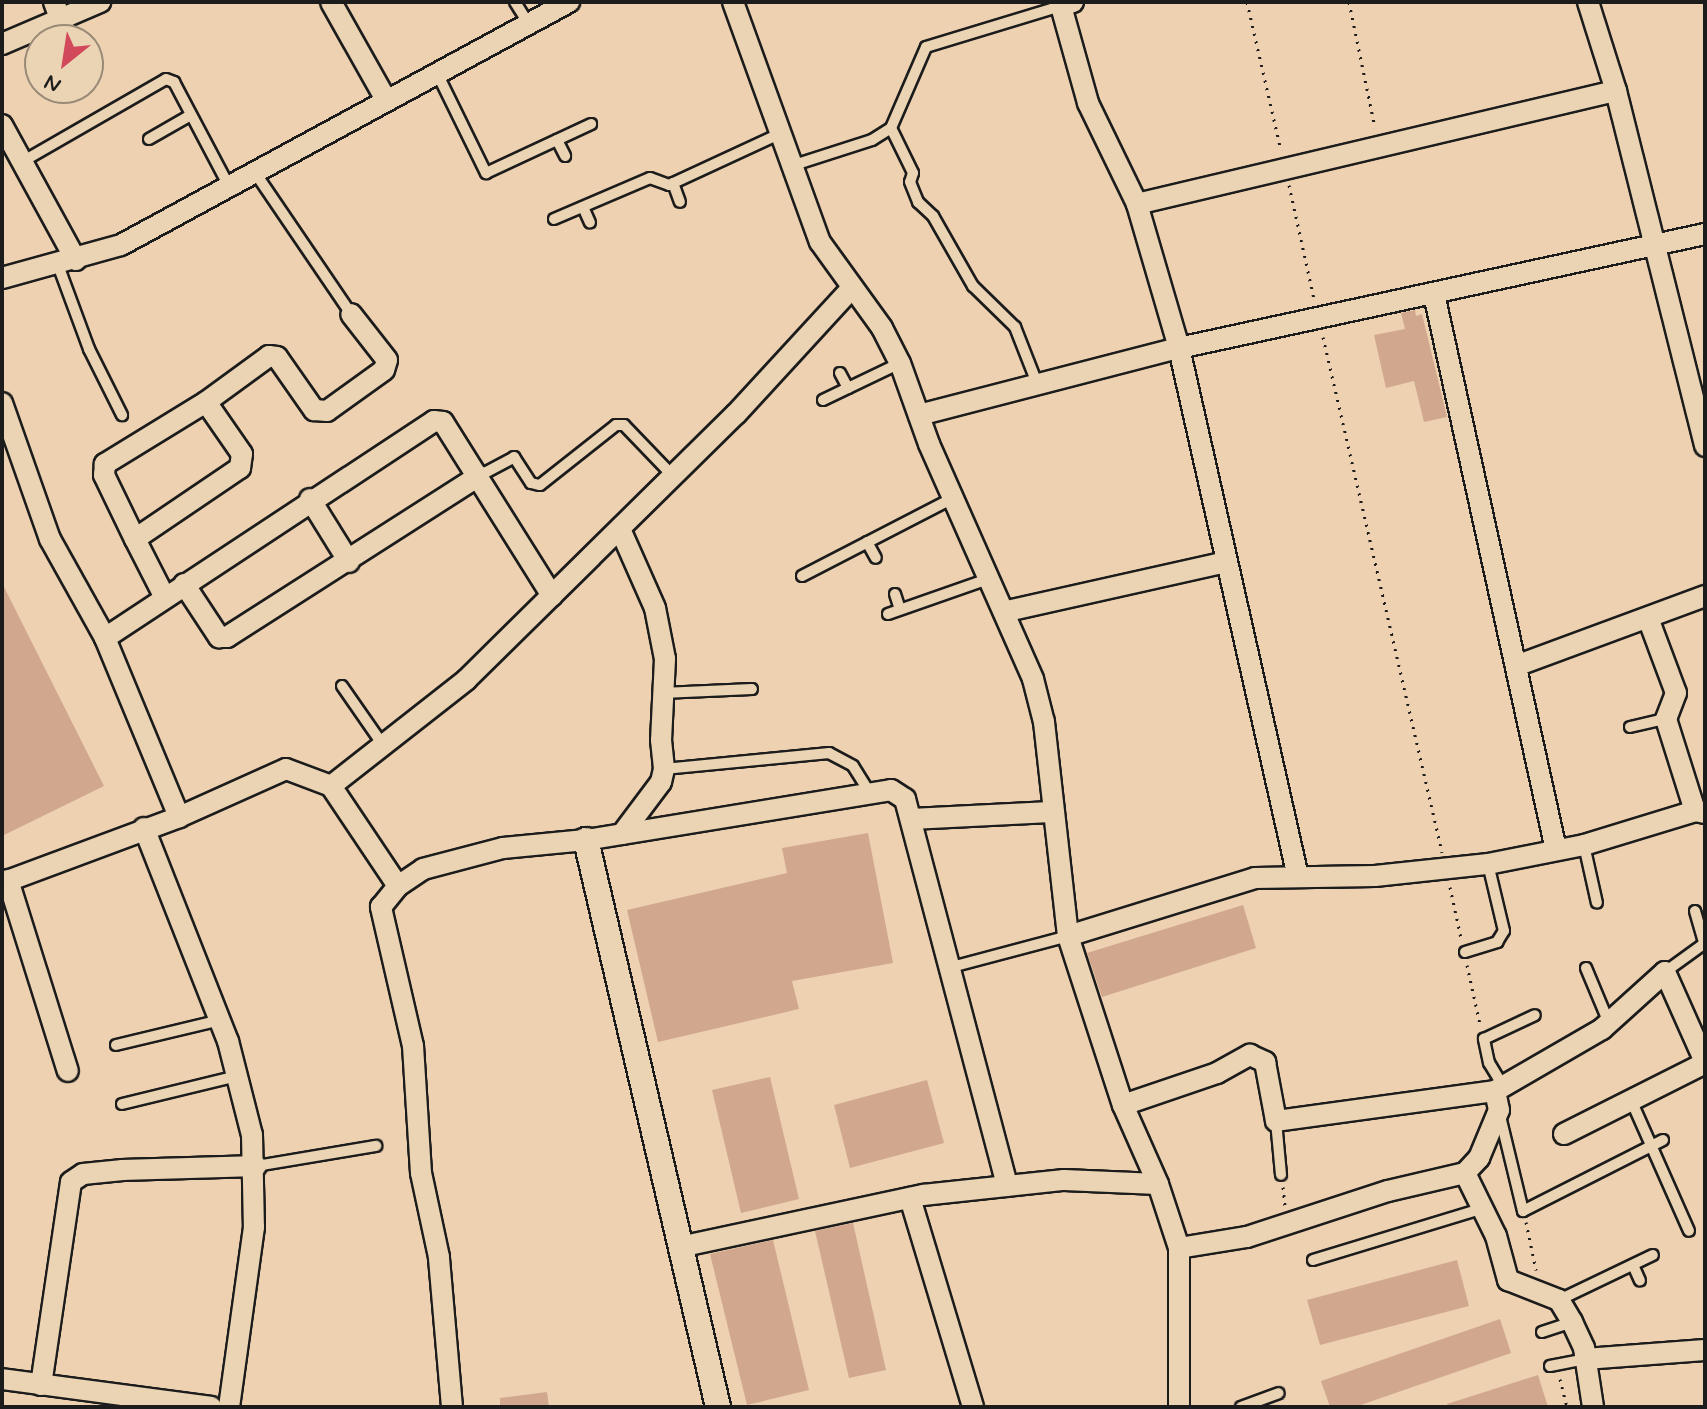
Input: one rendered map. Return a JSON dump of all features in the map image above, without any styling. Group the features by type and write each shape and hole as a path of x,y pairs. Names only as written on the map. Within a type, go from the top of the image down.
{"street":[{"path":"2,44 57,10 100,2"},
{"path":"331,2 385,98"},
{"path":"2,278 121,245 256,174 385,98 569,2"},
{"path":"733,2 777,135 820,242 882,328 900,363 953,498 1007,611 1044,722 1051,812 1068,936 1123,1105 1158,1184 1179,1248 1179,1407"},
{"path":"1588,2 1616,91 1651,243 1705,446"},
{"path":"1067,4 1088,103 1137,204 1179,348 1298,877"},
{"path":"1137,204 1616,91"},
{"path":"2,125 67,262"},
{"path":"919,415 1179,348 1434,294 1651,243 1705,234"},
{"path":"331,786 466,680 620,529 671,474 769,381 851,289"},
{"path":"1434,294 1556,850"},
{"path":"165,598 104,475 105,464 206,402 269,356 277,357 314,410 327,411 384,370 387,360 351,314"},
{"path":"135,539 240,468 242,454 206,402"},
{"path":"2,403 50,539 105,638 179,817"},
{"path":"105,638 310,499 434,421 443,422 552,596"},
{"path":"184,584 219,637 227,637 349,562 479,476"},
{"path":"310,499 349,562"},
{"path":"620,529 655,608 665,659 661,693 664,769 661,782 622,834"},
{"path":"1007,611 1227,562"},
{"path":"1516,666 1705,596"},
{"path":"1068,936 1255,878 1488,864 1584,845 1700,812 1666,719 1676,693 1648,618"},
{"path":"68,1071 5,881 179,817 286,769 331,786 398,886"},
{"path":"452,1407 439,1257 421,1173 413,1046 381,907 398,886 423,869 463,857 891,790 905,799 911,819 1007,1186"},
{"path":"911,819 1051,812"},
{"path":"144,828 221,1020 237,1076 256,1166 254,1227 229,1407"},
{"path":"586,840 647,1085 680,1247 718,1407"},
{"path":"1123,1105 1217,1073 1250,1055 1265,1062 1276,1121 1499,1096 1609,1023 1665,972 1705,1062 1564,1134"},
{"path":"1179,1248 1287,1224 1465,1173 1479,1158 1499,1096"},
{"path":"41,1385 71,1182 83,1174 123,1170 256,1166"},
{"path":"1465,1173 1496,1236 1508,1280 1524,1294 1559,1300 1572,1322 1585,1359 1593,1407"},
{"path":"680,1247 910,1198 1064,1180 1158,1184"},
{"path":"910,1198 973,1407"},
{"path":"1585,1359 1705,1350"},
{"path":"2,1379 211,1407"}],"lane":[{"path":"515,2 528,23"},
{"path":"789,167 872,140 891,128 926,47 1067,4"},
{"path":"436,71 486,173 591,124"},
{"path":"20,163 166,79 174,82 189,116 230,188"},
{"path":"149,139 189,116"},
{"path":"891,128 913,173 910,182 918,202 933,216 973,286 1015,327 1037,383"},
{"path":"554,219 650,178 673,183 777,135"},
{"path":"557,140 565,156"},
{"path":"256,174 351,314"},
{"path":"673,183 680,202"},
{"path":"583,207 590,223"},
{"path":"67,262 89,349 122,415"},
{"path":"823,400 900,363"},
{"path":"840,373 848,388"},
{"path":"479,476 514,457 531,483 540,485 616,425 624,425 671,474"},
{"path":"802,576 953,498"},
{"path":"867,542 876,558"},
{"path":"888,614 991,578"},
{"path":"895,594 900,609"},
{"path":"342,686 383,745"},
{"path":"661,693 752,689"},
{"path":"1630,727 1666,719"},
{"path":"664,769 829,753 853,766 870,793"},
{"path":"1584,845 1597,903"},
{"path":"1465,952 1497,942 1504,931 1488,864"},
{"path":"1665,972 1705,943 1695,911"},
{"path":"948,968 1068,936"},
{"path":"1586,968 1609,1023"},
{"path":"1535,1015 1484,1039 1523,1211 1663,1140"},
{"path":"116,1045 221,1020"},
{"path":"122,1104 237,1076"},
{"path":"1631,1100 1689,1231"},
{"path":"1276,1121 1281,1175"},
{"path":"256,1166 376,1146"},
{"path":"1313,1260 1481,1209"},
{"path":"1559,1300 1653,1255"},
{"path":"1633,1265 1640,1281"},
{"path":"1542,1332 1572,1322"},
{"path":"1550,1366 1585,1359"},
{"path":"1241,1407 1279,1393"}],"path":[{"path":"1247,2 1446,868"},
{"path":"1349,2 1379,147"},
{"path":"1281,1175 1287,1224"}],"building":[{"path":"1415,310 1416,316 1422,314 1447,417 1424,422 1414,381 1386,388 1374,335 1405,329 1401,313"},
{"path":"2,583 104,786 2,836"},
{"path":"868,833 893,963 792,981 799,1009 658,1042 627,910 787,873 782,848"},
{"path":"1243,905 1256,948 1102,997 1087,953"},
{"path":"770,1077 799,1199 741,1213 712,1090"},
{"path":"927,1080 944,1143 850,1168 834,1105"},
{"path":"853,1223 886,1370 849,1378 815,1231"},
{"path":"773,1240 809,1390 747,1405 710,1254"},
{"path":"1457,1260 1469,1306 1320,1345 1307,1300"},
{"path":"1500,1319 1511,1353 1355,1407 1330,1407 1321,1381"},
{"path":"1538,1375 1548,1407 1448,1407 1447,1404"},
{"path":"547,1392 549,1407 500,1407 500,1398"}]}
